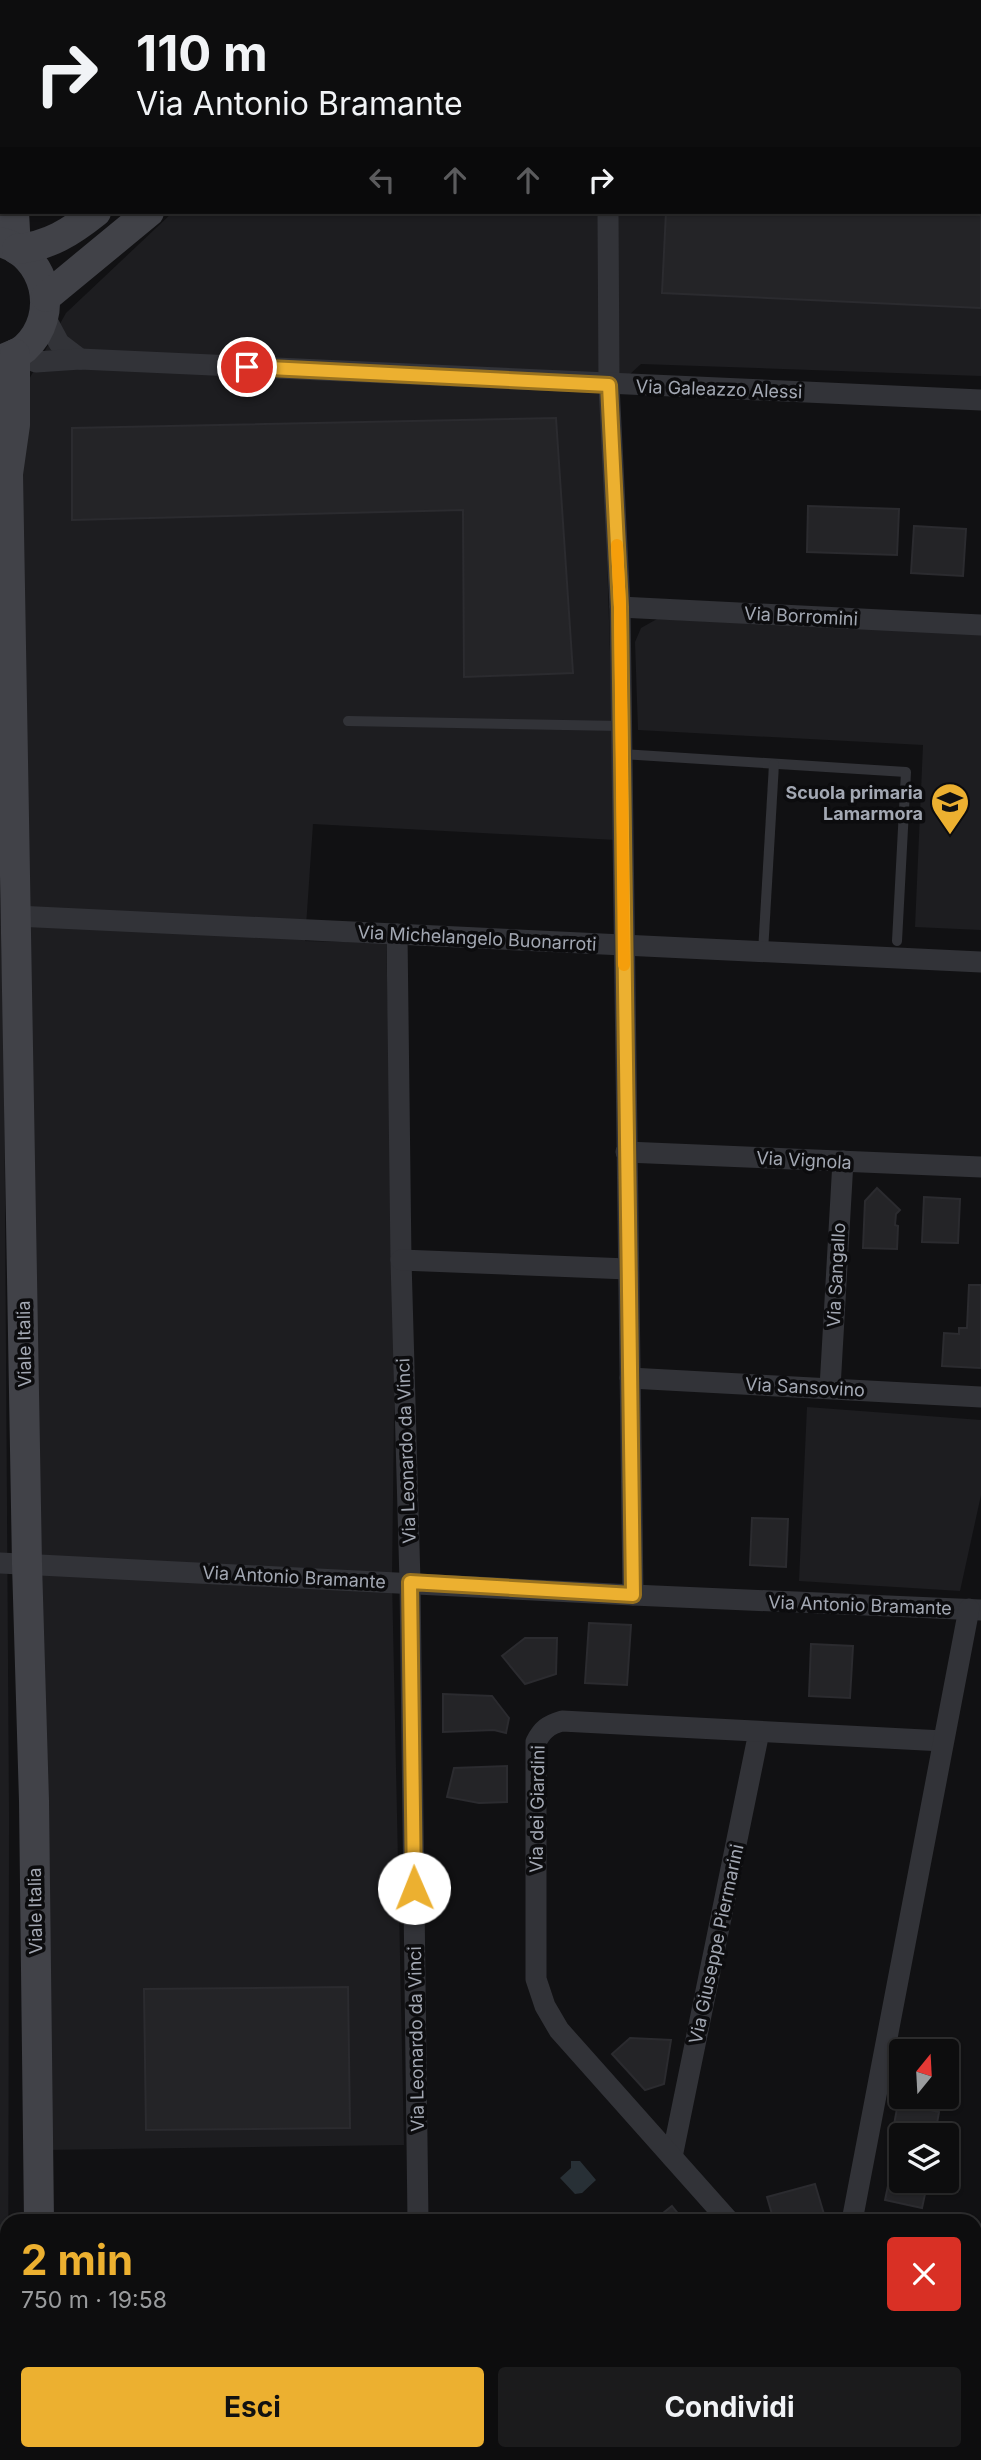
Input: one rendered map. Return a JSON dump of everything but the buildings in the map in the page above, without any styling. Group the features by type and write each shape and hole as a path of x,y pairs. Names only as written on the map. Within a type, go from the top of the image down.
{"street":[{"path":"11,247 13,214"},
{"path":"11,247 52,242 93,214"},
{"path":"10,356 27,345 45,306 147,214"},
{"path":"608,214 609,385 620,607 633,1595"},
{"path":"11,247 23,252 34,264 42,280 45,306 59,343 80,359"},
{"name":"Via Galeazzo Alessi","path":"10,356 36,362 80,359 981,400"},
{"name":"Viale Italia","path":"10,356 15,425 8,474 16,916 10,1167 13,1563 34,1801 39,2214"},
{"name":"Viale Italia","path":"0,442 8,474"},
{"name":"Via Borromini","path":"620,607 981,625"},
{"name":"Via Michelangelo Buonarroti","path":"16,916 981,962"},
{"name":"Via Leonardo da Vinci","path":"397,934 401,1260 410,1582 418,2214"},
{"name":"Via Vignola","path":"626,1152 981,1167"},
{"name":"Via Sangallo","path":"830,1388 843,1161"},
{"path":"401,1260 628,1269"},
{"name":"Via Sansovino","path":"629,1378 981,1397"},
{"name":"Via Antonio Bramante","path":"13,1563 633,1595 975,1609"},
{"path":"853,2214 943,1741 975,1609"},
{"name":"Via dei Giardini","path":"723,2214 559,2030 545,2006 536,1979 536,1742 549,1724 562,1721 943,1741"},
{"name":"Via Giuseppe Piermarini","path":"672,2157 759,1732"}],"lane":[{"path":"348,721 621,726"},
{"path":"622,754 906,772 897,941"},
{"path":"763,952 774,764"}],"shaded area":[{"path":"171,214 981,214 981,376 641,364 602,400 616,840 313,824 305,941 386,943 396,1257 392,1579 404,2145 43,2150 18,399 66,313"},
{"name":"Scuola primaria Lamarmora","path":"657,619 981,634 981,930 915,927 923,745 638,730 635,642 641,628"},
{"path":"0,893 4,1051 9,1816 8,2214 0,2214"},
{"path":"807,1407 981,1420 981,1495 960,1591 799,1581"},
{"path":"571,2161 580,2161 596,2180 582,2193 575,2194 560,2178 571,2168"}],"slow traffic":[{"path":"617,545 624,965"}],"place":[{"name":"Scuola primaria Lamarmora","path":"950,836"}],"route":[{"path":"247,367 609,385 620,607 633,1595 410,1582 414,1888"}]}
